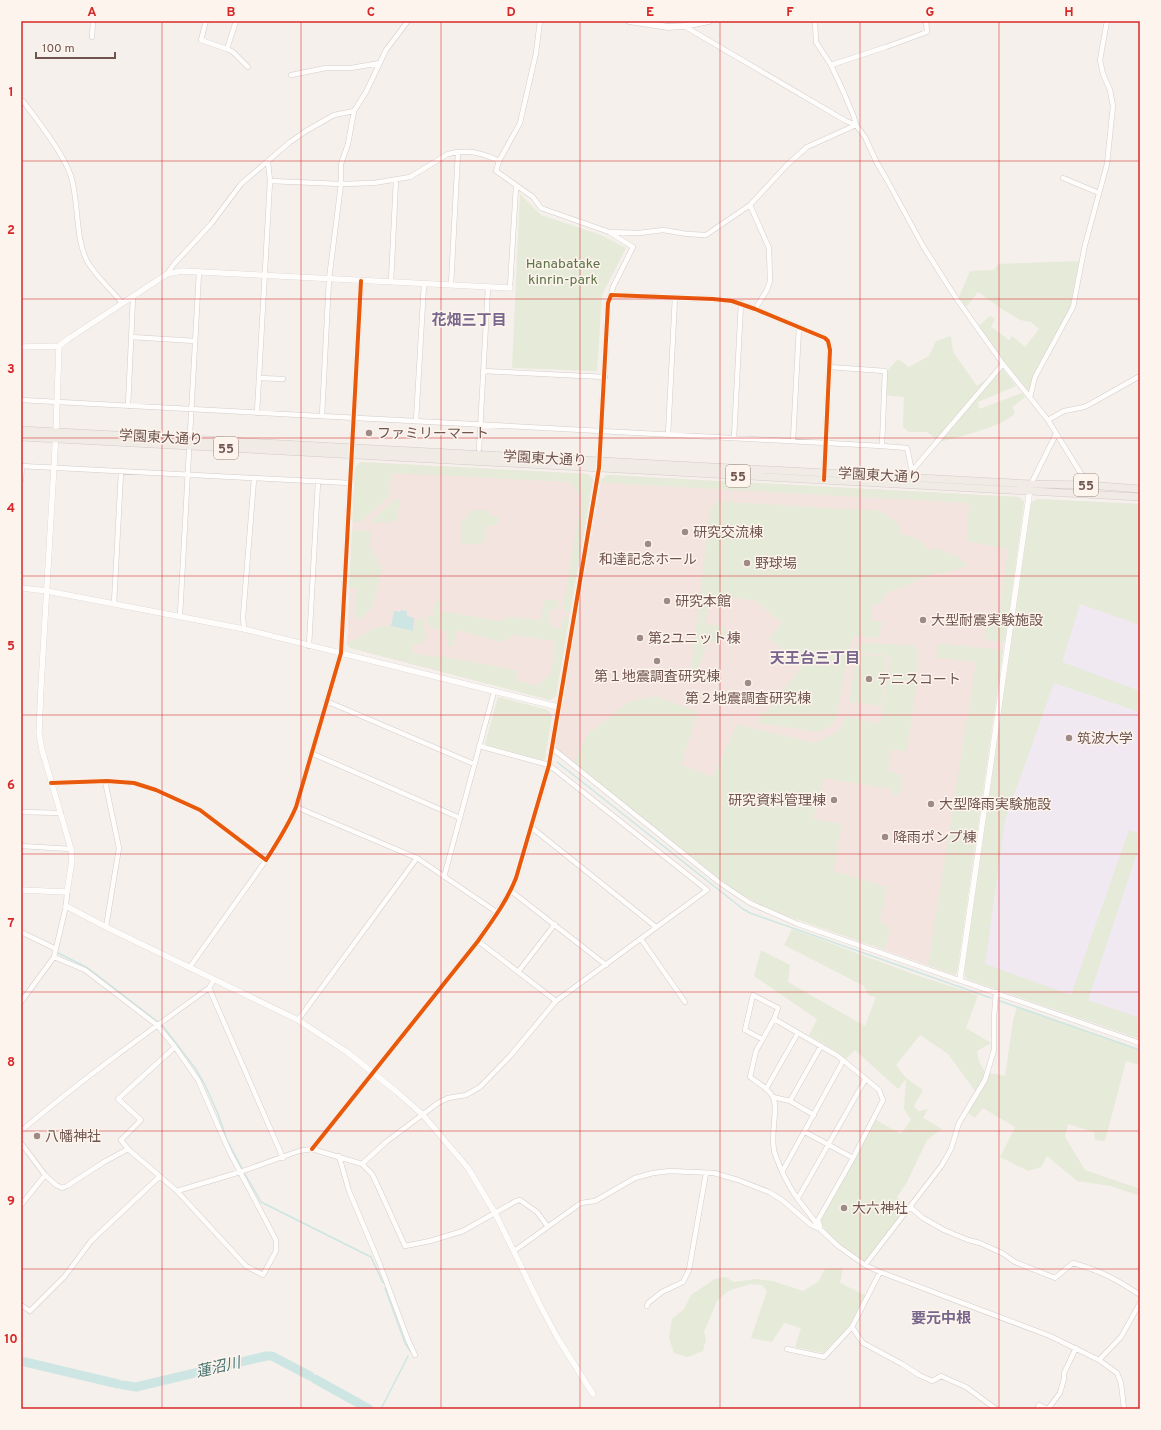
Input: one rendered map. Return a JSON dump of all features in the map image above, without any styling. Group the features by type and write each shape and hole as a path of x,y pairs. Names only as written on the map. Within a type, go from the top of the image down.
{"main road":[{"path":"629,21 668,27 684,26 708,21"},
{"name":"学園東大通り","path":"21,430 56,435 351,454 911,474 1140,497"},
{"name":"学園東大通り","path":"21,437 56,435 352,446 824,480 1030,487 1088,485 1140,489"}],"street":[{"path":"92,37 93,21"},
{"path":"206,21 201,40 233,52 248,67"},
{"path":"227,50 236,21"},
{"path":"322,416 329,279 341,184 341,164 348,144 354,111 366,92 386,50 408,21"},
{"path":"312,1148 478,941 498,913 511,890 520,868 549,765 600,464 608,303 613,287 633,247 609,232 541,208 533,197 496,171 499,161 520,123 536,53 540,21"},
{"path":"815,21 816,42 831,65 844,93 856,125 865,137 876,163 923,246 956,298 1003,364 1048,420 1088,485"},
{"path":"831,65 927,32 926,21"},
{"path":"1030,397 1035,377 1073,307 1085,245 1107,164 1113,106 1110,90 1100,60 1107,21"},
{"path":"684,26 856,125"},
{"path":"291,76 326,68 351,68 380,63"},
{"path":"21,101 25,104 66,165 74,189 81,242 88,261 101,280 122,303"},
{"path":"21,347 60,346 68,339 167,274 174,264 211,224 236,190 290,142 334,115 354,111"},
{"path":"609,232 639,233 663,230 687,234 706,235 750,205 787,164 807,147 856,125"},
{"path":"270,181 341,184 374,183 396,180 410,177 448,154 466,151 488,155 499,161"},
{"path":"451,285 458,152"},
{"path":"257,413 270,181 268,162"},
{"path":"1063,178 1099,193"},
{"path":"391,282 396,180"},
{"path":"167,274 182,271 510,288 516,186"},
{"path":"750,205 769,248 770,281 767,290 755,309"},
{"path":"190,434 198,272"},
{"path":"189,968 266,860 291,820 341,653 361,281"},
{"path":"416,421 424,284"},
{"path":"479,449 488,287"},
{"path":"611,295 713,299 741,303 820,335 828,342 830,350 824,480"},
{"path":"128,406 133,297"},
{"path":"668,434 675,297"},
{"path":"734,438 741,303"},
{"path":"793,441 799,327"},
{"path":"131,337 195,341"},
{"path":"21,1002 54,957 66,906 72,860 71,849 51,783 39,733 60,346"},
{"path":"911,474 1003,364"},
{"path":"829,367 885,371 882,446"},
{"path":"483,371 605,377"},
{"path":"1048,420 1064,411 1084,407 1140,376"},
{"path":"259,378 283,379"},
{"path":"21,400 907,448 911,474"},
{"path":"960,979 1030,487 1056,434"},
{"path":"180,616 189,451"},
{"path":"21,480 21,466 350,484"},
{"path":"114,604 121,472"},
{"path":"244,629 243,617 254,479"},
{"path":"309,646 318,482"},
{"path":"21,588 47,590 244,629 558,707"},
{"path":"444,877 494,692"},
{"path":"326,701 474,764"},
{"path":"362,1164 386,1142 438,1103 448,1098 466,1095 480,1088 511,1055 556,1001 707,890 549,765 479,746"},
{"path":"552,748 720,883 750,903 798,924 1140,1042"},
{"path":"311,753 460,818"},
{"path":"105,782 119,848 106,927"},
{"path":"51,783 134,783 156,790 194,807 214,820 266,860"},
{"path":"296,807 417,858 498,913"},
{"path":"21,812 60,813"},
{"path":"531,827 656,927"},
{"path":"21,846 71,849"},
{"path":"298,1020 417,858"},
{"path":"21,890 68,892"},
{"path":"511,890 606,965"},
{"path":"66,906 189,968 298,1020 324,1036 374,1072 423,1115 468,1168 495,1213 557,1337 593,1394"},
{"path":"518,972 555,924"},
{"path":"21,932 56,949"},
{"path":"641,939 685,1002"},
{"path":"478,941 556,1001"},
{"path":"54,957 85,970 157,1025 175,1047 198,1080 229,1151 276,1240 276,1251 263,1275 246,1266 177,1191 128,1149 121,1140 141,1120 118,1099 175,1047"},
{"path":"21,1132 55,1102 157,1025 209,988 214,980"},
{"path":"209,988 283,1158"},
{"path":"866,1265 942,1165 951,1149 959,1123 985,1080 994,1050 996,992"},
{"path":"762,1039 745,1030 753,995 778,1008 774,1019 756,1051 750,1077 766,1089 773,1097 790,1101 814,1115"},
{"path":"774,1019 838,1056 865,1080 879,1090 883,1100 853,1158 818,1220 820,1230"},
{"path":"766,1089 798,1033"},
{"path":"790,1101 822,1046"},
{"path":"782,1172 843,1061"},
{"path":"798,1198 865,1080"},
{"path":"773,1097 774,1113 772,1140 774,1154 782,1172 798,1198 813,1217 820,1230"},
{"path":"805,1132 853,1158"},
{"path":"21,1143 45,1175 56,1185 62,1188 128,1149"},
{"path":"177,1191 312,1148 362,1164 372,1174 404,1246 449,1236 463,1231 520,1200 537,1212 548,1227"},
{"path":"339,1156 349,1191 379,1262 415,1355"},
{"path":"514,1252 581,1203 595,1201 635,1178 653,1172 670,1171 714,1173 738,1180 769,1192 782,1200 810,1225 820,1230 838,1246 866,1265 880,1272 1050,1336 1099,1360 1117,1373 1124,1409"},
{"path":"647,1306 648,1303 662,1292 683,1282 689,1270 706,1173"},
{"path":"21,1205 45,1175"},
{"path":"21,1306 30,1310 65,1276 91,1241 159,1177"},
{"path":"910,1207 923,1218 944,1230 968,1240 980,1243 1002,1253 1015,1262 1055,1278 1073,1263 1094,1269 1117,1280 1140,1295"},
{"path":"787,1349 824,1357 852,1327 880,1272"},
{"path":"1099,1360 1121,1337 1140,1303"},
{"path":"852,1327 863,1343 919,1375 932,1381 942,1376 966,1387 996,1409"},
{"path":"1037,1409 1040,1405 1048,1409 1060,1393 1064,1373 1076,1348"}],"shaded area":[{"path":"360,462 588,474 593,479 556,696 550,700 350,648 347,644 355,468"},
{"path":"606,475 1019,497 1024,502 957,972 955,975 768,909 556,749 555,745 601,480"},
{"name":"筑波大学","path":"1037,499 1140,504 1140,1039 967,979 964,972"}],"green space":[{"name":"Hanabatake kinrin-park","path":"520,194 541,215 601,235 626,248 602,295 597,371 512,368"},
{"path":"1079,261 1070,308 1038,366 1032,378 1031,388 1028,390 1004,362 979,326 990,316 995,319 991,327 1009,340 1012,336 1025,347 1039,329 1031,322 1020,320 978,292 966,307 959,297 970,271 994,270 998,264"},
{"path":"951,336 953,352 977,386 1002,368 1016,386 978,402 979,409 1022,393 1025,397 1012,407 1015,413 1010,418 992,427 940,442 927,432 909,432 903,427 904,397 884,395 887,371 898,359 909,367 929,356 936,341"},
{"path":"360,462 588,474 593,479 570,613 564,611 563,606 582,497 570,482 391,473 390,496 360,522 352,522 355,468"},
{"path":"606,475 1019,497 1024,502 1005,642 985,640 985,625 998,626 1008,549 967,541 969,503 605,483 601,480"},
{"path":"395,499 400,499 397,521 373,523 372,520"},
{"path":"1037,499 1140,504 1140,625 1080,604 1062,662 1140,691 1140,712 1054,683 1005,820 985,964 1071,995 1129,830 1140,834 1140,844 1088,1000 1140,1018 1140,1039 967,979 964,972 1031,503"},
{"path":"717,501 878,510 898,523 900,534 918,539 929,550 936,548 957,556 968,566 941,574 939,572 885,594 881,603 872,605 871,621 882,621 879,638 854,636 848,651 837,717 831,726 818,732 758,723 761,713 767,711 802,666 769,638 782,623 754,600 710,595 705,624 725,627 725,636 717,641 706,644 704,655 693,680 690,680 710,509"},
{"path":"471,510 489,510 489,516 499,516 498,525 487,526 484,543 462,545 462,519 466,518"},
{"path":"352,530 370,531 370,547 382,569 372,607 359,621 354,613 357,588 349,587"},
{"path":"544,599 559,601 558,609 550,610 550,625 561,630 563,616 569,618 556,696 550,700 350,648 347,644 374,628 387,626 414,631 415,620 423,619 426,640 411,647 411,652 430,657 439,656 517,670 516,680 536,686 551,674 555,641 512,635 510,638 501,642 457,630 453,646 448,646 446,632 429,626 425,616 433,615 435,601 441,602 440,611 501,621 510,617 541,620"},
{"path":"858,643 913,645 917,649 918,673 907,751 891,750 888,770 903,776 900,795 892,795 891,789 824,778 813,819 842,824 833,871 887,887 880,920 890,929 885,950 768,909 734,890 573,763 586,736 628,702 656,696 698,712 681,765 713,777 736,726 741,725 814,743 837,732 846,716 880,724 890,656 856,652"},
{"path":"937,643 1003,650 957,972 955,975 928,965 976,662 936,658"},
{"name":"テニスコート","path":"857,654 887,657 881,706 849,702"},
{"path":"498,697 548,710 552,716 545,759 542,760 487,745 485,743"},
{"path":"792,929 913,974 978,995 966,1028 991,1043 977,1051 979,1062 985,1072 1005,1076 1013,1021 1017,1006 1140,1050 1140,1065 1126,1061 1105,1141 1095,1140 1094,1132 1068,1124 1065,1137 1085,1170 1140,1189 1140,1196 1111,1186 1077,1181 1047,1156 1041,1167 1028,1171 1000,1157 1015,1127 983,1108 975,1118 968,1113 978,1095 948,1054 920,1035 896,1065 906,1078 923,1090 914,1106 918,1111 928,1109 923,1118 942,1129 927,1140 907,1182 897,1197 907,1207 866,1261 863,1261 845,1248 827,1232 821,1220 876,1120 901,1134 911,1120 904,1109 906,1079 898,1089 855,1050 846,1059 836,1051 809,1035 817,1019 754,976 761,950 790,965 788,982 865,1026 876,997 868,995 864,986 784,945"},
{"path":"843,1268 840,1283 865,1295 850,1325 823,1353 795,1347 801,1328 784,1323 772,1342 751,1338 767,1291 762,1285 750,1284 728,1291 717,1301 704,1332 706,1339 703,1351 688,1357 674,1353 669,1338 672,1319 684,1309 691,1295 715,1279 726,1277 733,1282 757,1279 772,1281 803,1291 818,1282 825,1269"}],"water":[{"path":"401,610 407,611 407,616 414,618 413,631 391,626 394,611 400,612"}],"waterway":[{"path":"557,762 750,913 991,998"},
{"path":"58,953 88,968 158,1022"},
{"path":"1000,1001 1140,1050"},
{"path":"162,1025 195,1068 205,1085 218,1114 227,1140 242,1168"},
{"path":"245,1174 261,1202 371,1257 383,1283"},
{"path":"385,1288 405,1343 410,1351"},
{"name":"蓮沼川","path":"123,1385 136,1387 266,1356 272,1356 310,1376"},
{"path":"381,1409 408,1356"},
{"name":"蓮沼川","path":"21,1361 118,1384"},
{"name":"蓮沼川","path":"315,1379 369,1409"}],"cycle path":[{"path":"51,783 107,781 134,783 156,790 200,810 266,860 278,841 296,807 341,653 361,281"},
{"path":"312,1149 478,941 504,903 516,878 549,765 599,468 608,303 611,295 732,301 825,338 828,341 830,350 824,480"}],"place":[{"name":"ファミリーマート","path":"369,433"},
{"name":"研究交流棟","path":"685,532"},
{"name":"和達記念ホール","path":"648,544"},
{"name":"野球場","path":"747,563"},
{"name":"研究本館","path":"667,601"},
{"name":"大型耐震実験施設","path":"923,620"},
{"name":"第2ユニット棟","path":"640,638"},
{"name":"第１地震調査研究棟","path":"657,661"},
{"name":"テニスコート","path":"869,679"},
{"name":"第２地震調査研究棟","path":"748,683"},
{"name":"筑波大学","path":"1069,738"},
{"name":"研究資料管理棟","path":"834,800"},
{"name":"大型降雨実験施設","path":"931,804"},
{"name":"降雨ポンプ棟","path":"885,837"},
{"name":"八幡神社","path":"37,1136"},
{"name":"大六神社","path":"844,1208"}],"district":[{"name":"花畑三丁目","path":"469,320"},
{"name":"天王台三丁目","path":"815,658"},
{"name":"要元中根","path":"941,1318"}]}
